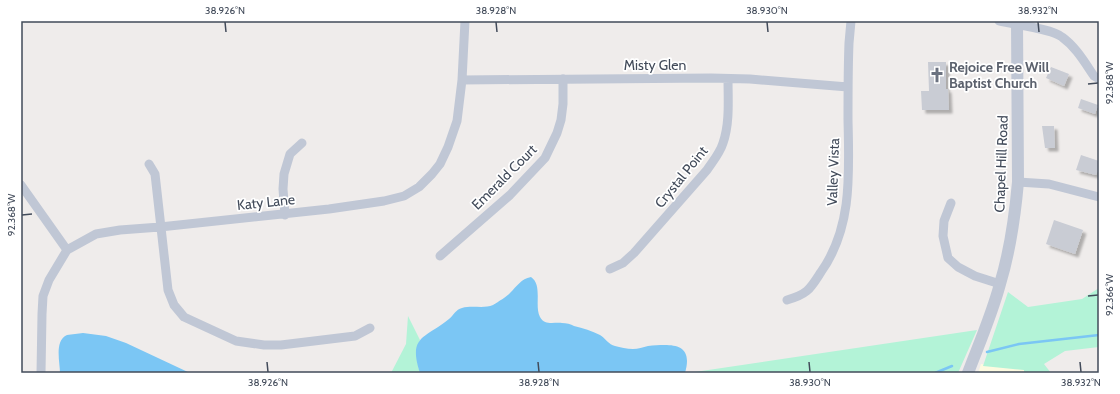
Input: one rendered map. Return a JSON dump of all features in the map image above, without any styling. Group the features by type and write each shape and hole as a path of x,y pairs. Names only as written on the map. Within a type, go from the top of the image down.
{"street":[{"name":"Katy Lane","path":"67,250 96,234 120,230 285,214 384,201 404,196 419,187 436,169 448,147 457,121 462,80 465,21"},
{"name":"Valley Vista","path":"787,300 801,296 810,289 828,262 842,228 849,182 848,43 851,21"},
{"path":"999,21 1017,23 1050,31 1061,36 1071,44 1094,76 1099,79"},
{"name":"Chapel Hill Road","path":"968,373 1000,284 1013,230 1018,182 1017,23"},
{"name":"Emerald Court","path":"440,256 510,195 545,158 558,133 561,120 563,104 563,79"},
{"name":"Crystal Point","path":"610,269 623,262 634,253 707,170 718,155 724,141 727,125 728,79"},
{"name":"Misty Glen","path":"462,80 750,79 848,87"},
{"path":"285,214 283,189 284,174 290,154 302,143"},
{"path":"149,164 156,174 160,227 168,290 174,305 184,317 236,341 264,345 281,345 355,336 370,328"},
{"path":"1018,182 1049,184 1099,197"},
{"path":"21,185 67,250 49,280 43,296 41,373"},
{"path":"951,203 944,221 943,236 948,258 958,267 975,276 1000,284"}],"shaded area":[{"path":"981,364 1026,368 1026,373 978,373"}],"green space":[{"path":"1099,288 1099,347 1065,351 1044,364 1051,373 1024,373 1024,370 983,366 1008,292 1028,307 1082,299"},
{"path":"408,316 420,340 417,348 417,356 420,373 391,373 406,344"},
{"path":"977,330 958,373 688,373"}],"water":[{"path":"531,277 537,285 538,312 544,322 567,323 600,335 609,343 624,348 635,349 648,346 665,345 678,347 683,350 686,355 687,363 685,373 420,373 416,352 417,345 426,335 449,319 456,311 466,307 486,307 493,305 509,294 522,281"},
{"path":"83,333 106,336 126,343 190,373 60,373 60,342 67,335"}],"building":[{"name":"Rejoice Free Will Baptist Church","path":"928,62 946,62 946,89 948,89 949,110 922,110 921,91 929,91"},
{"path":"1051,67 1069,74 1064,86 1046,78"},
{"path":"1081,99 1098,105 1095,114 1078,108"},
{"path":"1042,126 1054,126 1055,148 1045,148"},
{"path":"1081,155 1099,161 1099,167 1096,175 1076,170"},
{"path":"1054,220 1083,230 1075,254 1046,244"}],"waterway":[{"path":"987,352 1019,344 1099,335"},
{"path":"935,373 952,366"}],"place":[{"name":"Rejoice Free Will Baptist Church","path":"937,75"}]}
